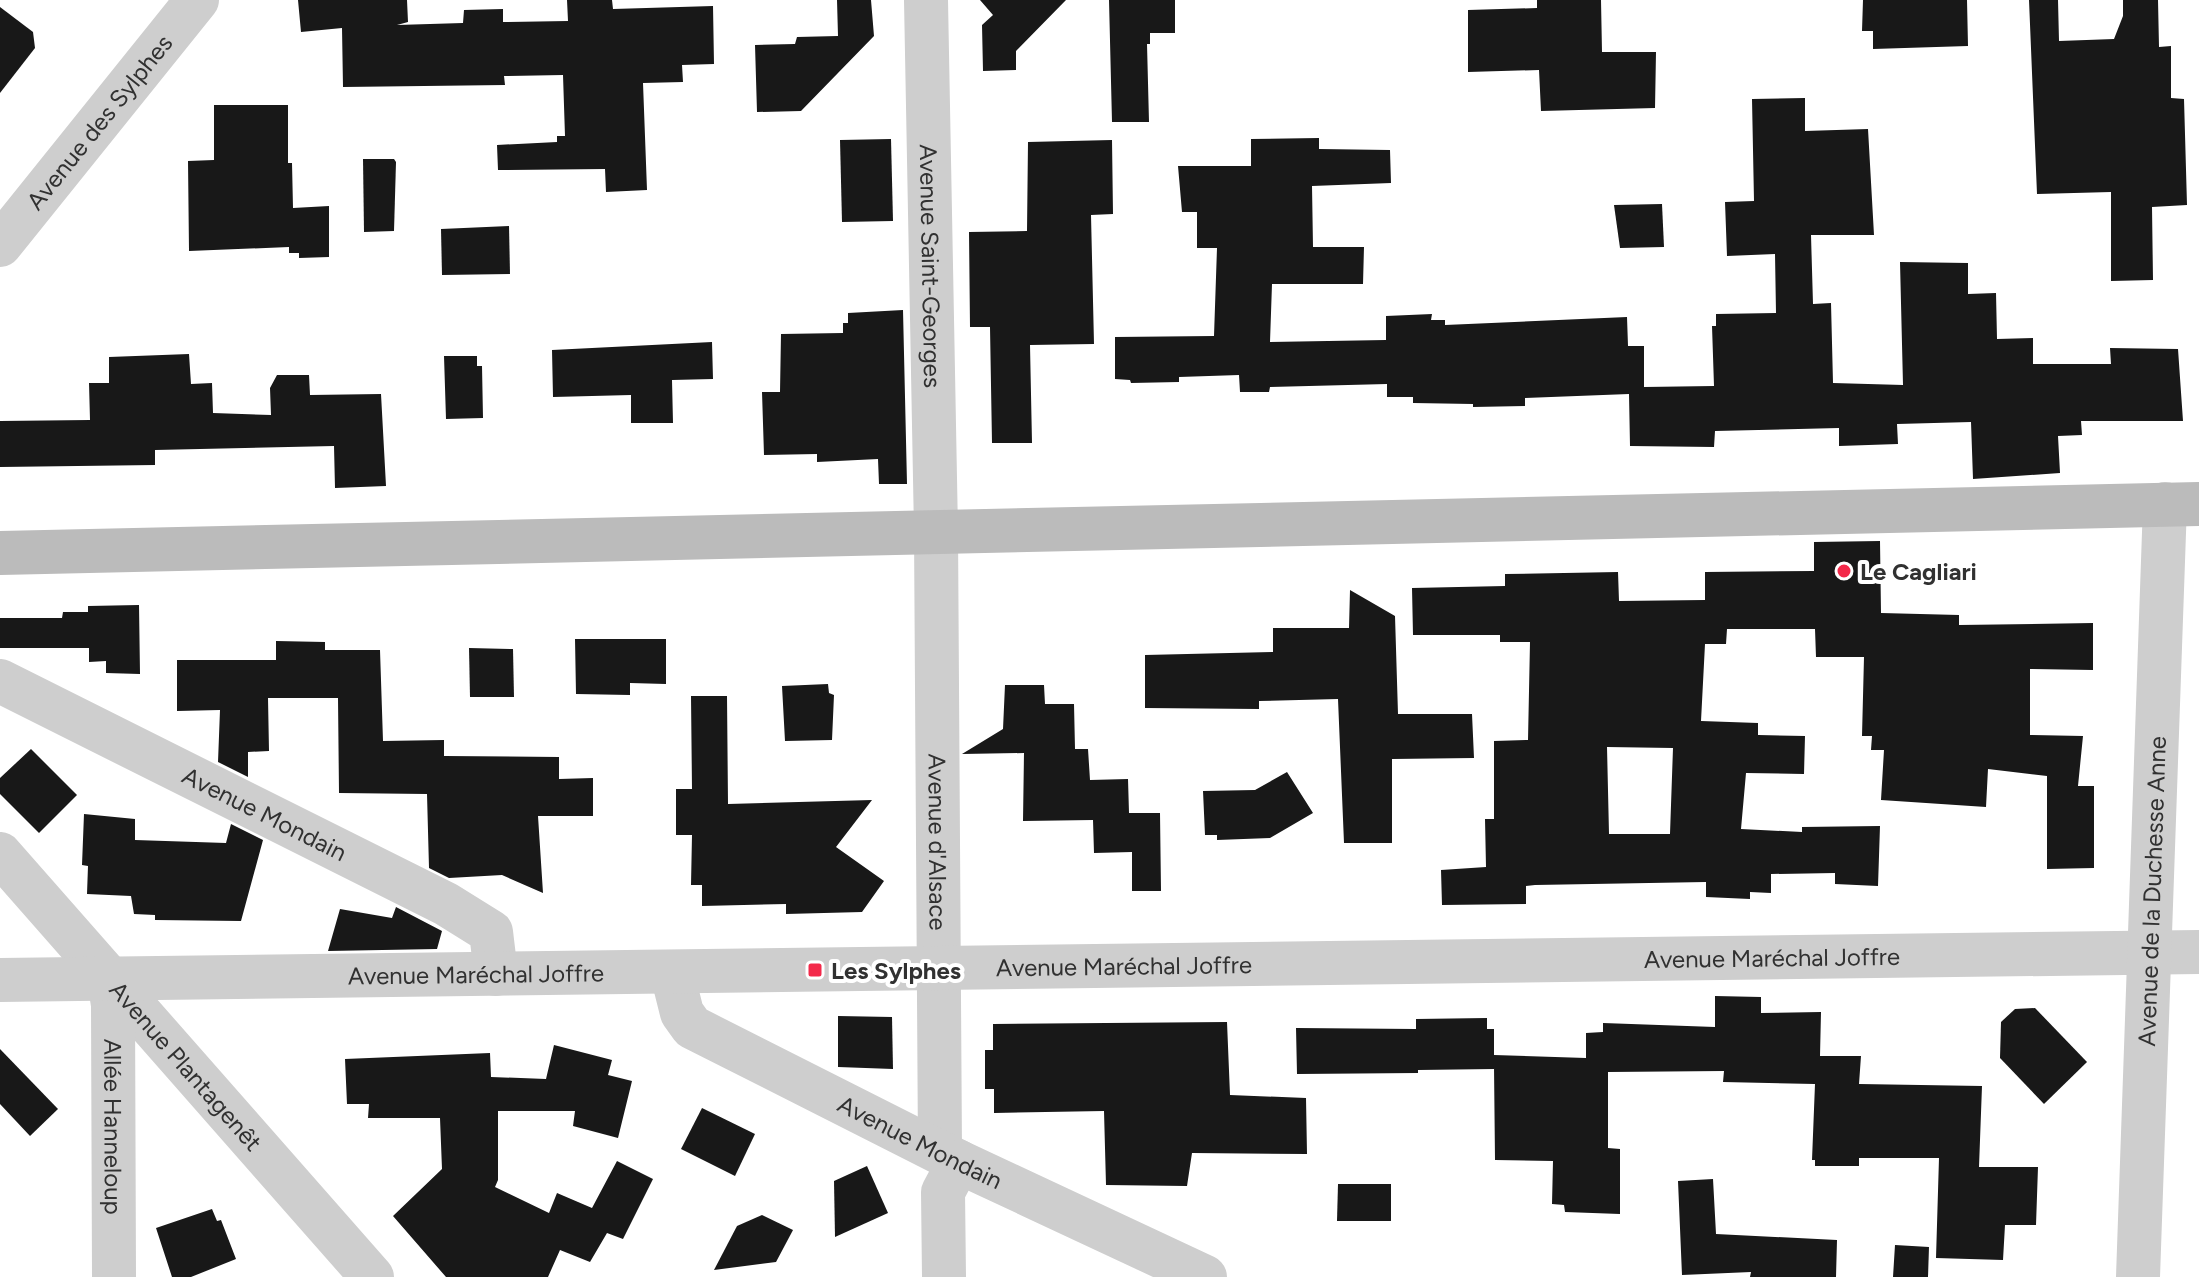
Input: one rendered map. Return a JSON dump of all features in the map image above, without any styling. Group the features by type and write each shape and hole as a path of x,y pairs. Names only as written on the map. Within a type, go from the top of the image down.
{"street":[{"name":"Avenue des Sylphes","path":"0,245 197,0"},
{"name":"Avenue Saint-Georges","path":"926,0 936,531"},
{"path":"0,553 2182,504"},
{"name":"Avenue de la Duchesse Anne","path":"2138,1277 2149,952 2182,504"},
{"name":"Avenue d'Alsace","path":"936,531 938,969 950,1157 943,1192 944,1277"},
{"name":"Avenue Mondain","path":"0,681 446,904 491,932 496,974"},
{"name":"Avenue Plantagenêt","path":"0,854 372,1277"},
{"name":"Avenue Maréchal Joffre","path":"0,980 2199,952"},
{"name":"Avenue Mondain","path":"672,973 682,1013 692,1027 950,1157 1205,1277"},
{"name":"Allée Hanneloup","path":"109,979 113,1005 114,1277"}],"building":[{"path":"298,0 407,0 408,22 397,25 463,23 464,10 503,9 503,22 568,21 567,0 612,0 613,9 713,6 714,64 682,65 683,82 643,83 647,190 606,192 605,169 498,170 497,145 557,142 557,136 565,136 563,75 504,76 505,85 343,87 342,28 301,32"},
{"path":"837,0 871,0 874,36 801,111 757,112 755,45 795,44 797,37 838,36"},
{"path":"980,0 1066,0 1016,51 1016,70 983,71 982,25 993,15"},
{"path":"1109,0 1175,0 1175,33 1150,33 1150,44 1147,44 1149,122 1112,122"},
{"path":"1537,0 1601,0 1602,52 1656,52 1655,108 1541,111 1539,70 1468,72 1468,10 1537,8"},
{"path":"1863,0 1967,0 1968,46 1873,49 1873,31 1862,31"},
{"path":"2029,0 2058,0 2059,41 2114,39 2123,16 2123,0 2158,0 2159,47 2171,46 2171,98 2184,99 2187,205 2152,207 2153,280 2111,281 2111,192 2037,194"},
{"path":"0,7 33,32 35,48 0,93"},
{"path":"1805,98 1805,131 1868,129 1874,235 1811,235 1813,304 1831,303 1833,383 1903,385 1900,262 1968,263 1968,294 1996,293 1997,339 2033,338 2033,364 2111,364 2110,348 2178,349 2183,421 2081,421 2082,435 2058,436 2060,473 1973,479 1971,422 1897,424 1898,444 1839,446 1839,428 1715,431 1714,447 1630,446 1629,394 1525,398 1525,406 1473,407 1473,404 1413,403 1413,397 1387,397 1387,384 1270,387 1269,392 1240,392 1239,375 1179,377 1179,382 1131,383 1130,380 1115,379 1115,337 1214,336 1217,248 1197,248 1197,212 1182,212 1178,166 1251,166 1251,139 1319,138 1319,149 1390,150 1391,183 1312,186 1313,247 1364,247 1363,284 1272,284 1270,342 1386,340 1386,316 1432,314 1431,320 1445,320 1445,325 1627,317 1628,346 1644,346 1644,387 1714,386 1712,326 1716,326 1716,314 1776,313 1775,254 1727,256 1725,202 1754,201 1752,99"},
{"path":"214,105 288,105 288,163 292,163 293,208 329,206 329,257 299,258 299,253 289,253 289,247 189,251 188,161 214,160"},
{"path":"891,139 893,221 842,222 840,140"},
{"path":"1112,140 1113,214 1091,215 1094,344 1030,345 1032,443 992,443 990,327 970,327 969,232 1027,231 1028,142"},
{"path":"363,159 394,159 396,162 394,231 364,232"},
{"path":"1662,204 1664,247 1620,248 1614,205"},
{"path":"509,226 510,274 442,275 441,229"},
{"path":"903,310 907,484 879,484 878,459 817,462 817,454 764,455 762,392 780,392 781,334 843,333 843,323 848,323 848,313"},
{"path":"712,342 713,379 672,380 673,423 631,423 631,395 553,397 552,350"},
{"path":"189,354 191,384 212,383 213,413 271,415 270,388 277,375 309,375 310,395 381,394 386,486 335,488 334,446 155,450 155,465 0,467 0,421 90,420 89,383 109,383 109,357"},
{"path":"444,356 477,356 477,366 482,366 483,418 446,419"},
{"path":"1880,541 1881,613 1959,615 1959,625 2093,623 2093,670 2030,669 2030,735 2083,736 2078,786 2094,786 2094,868 2047,869 2047,776 1988,769 1986,807 1881,800 1884,750 1871,750 1872,736 1862,736 1864,657 1816,657 1815,629 1727,629 1726,644 1705,644 1701,721 1758,723 1758,735 1805,736 1804,774 1746,773 1741,829 1802,832 1802,827 1880,826 1878,886 1835,884 1835,873 1771,874 1771,893 1750,892 1750,899 1706,897 1706,882 1535,885 1526,886 1526,904 1442,905 1441,870 1486,867 1485,819 1494,819 1494,741 1528,740 1530,642 1500,642 1500,635 1413,635 1412,588 1505,586 1505,574 1618,572 1619,601 1705,600 1705,572 1814,571 1814,542","holes":["1607,747 1673,748 1670,834 1609,834"]},
{"path":"1350,590 1395,616 1398,714 1472,714 1474,758 1392,759 1392,843 1344,843 1338,699 1259,701 1259,709 1145,708 1145,655 1273,652 1273,628 1349,628"},
{"path":"139,605 140,674 106,673 106,661 89,662 89,648 0,648 0,618 62,618 63,612 88,612 88,606"},
{"path":"575,639 666,639 666,684 630,683 630,695 576,694"},
{"path":"276,641 325,642 325,650 380,650 383,741 444,740 444,756 559,757 559,779 593,778 593,816 538,816 543,893 502,875 449,878 429,868 427,794 339,793 338,698 268,698 269,751 248,752 248,777 218,762 220,710 177,711 177,660 276,660"},
{"path":"469,648 513,649 514,697 470,697"},
{"path":"828,684 829,693 834,695 832,740 785,741 782,686"},
{"path":"1005,685 1044,685 1045,704 1074,704 1075,749 1088,749 1090,780 1128,779 1129,813 1160,813 1161,891 1132,891 1132,852 1094,853 1093,820 1023,821 1024,753 962,754 1003,729"},
{"path":"691,696 727,696 728,804 872,800 836,847 884,881 862,912 786,914 786,904 702,906 702,885 691,885 692,835 676,835 676,789 692,789"},
{"path":"31,749 77,795 39,833 0,794 0,778"},
{"path":"1287,772 1313,813 1270,838 1217,840 1217,835 1205,835 1203,791 1255,790"},
{"path":"84,814 135,819 135,840 226,843 231,824 263,840 241,921 155,920 155,915 134,914 131,896 87,894 88,866 82,865"},
{"path":"396,907 442,931 437,949 328,951 340,909 392,918"},
{"path":"1715,996 1761,997 1761,1013 1821,1012 1820,1056 1861,1056 1859,1084 1982,1086 1979,1167 2038,1167 2036,1225 2005,1225 2003,1260 1936,1258 1939,1158 1859,1158 1859,1166 1815,1166 1815,1160 1812,1160 1815,1084 1723,1082 1724,1071 1608,1072 1608,1148 1620,1149 1620,1214 1565,1212 1564,1205 1552,1204 1553,1161 1495,1160 1494,1066 1494,1069 1418,1070 1418,1073 1297,1074 1296,1028 1416,1029 1416,1019 1487,1018 1487,1029 1494,1029 1494,1055 1586,1058 1586,1033 1603,1032 1603,1023 1715,1027"},
{"path":"2035,1008 2087,1062 2044,1104 2000,1058 2001,1022 2015,1009"},
{"path":"838,1016 892,1017 893,1069 838,1067"},
{"path":"1227,1022 1230,1095 1306,1098 1307,1154 1192,1153 1187,1186 1106,1185 1104,1111 994,1113 994,1089 985,1089 985,1050 993,1050 993,1024"},
{"path":"554,1045 612,1060 608,1075 632,1081 618,1138 573,1126 575,1111 498,1111 498,1180 495,1187 549,1213 557,1193 592,1208 617,1161 653,1179 623,1239 607,1233 590,1262 560,1250 548,1277 446,1277 393,1216 442,1169 440,1118 368,1118 369,1104 347,1104 345,1059 490,1053 491,1077 546,1079"},
{"path":"0,1049 58,1109 30,1136 0,1104"},
{"path":"702,1108 755,1134 735,1176 681,1149"},
{"path":"867,1166 888,1213 835,1237 834,1181"},
{"path":"1713,1179 1716,1234 1837,1240 1836,1277 1750,1277 1751,1272 1682,1275 1678,1181"},
{"path":"1338,1184 1391,1184 1391,1221 1337,1221"},
{"path":"212,1209 217,1221 221,1220 236,1259 191,1277 172,1277 156,1228"},
{"path":"762,1215 793,1230 776,1262 714,1270 737,1226"},
{"path":"1895,1245 1929,1247 1928,1277 1893,1277"}],"place":[{"name":"Le Cagliari","path":"1844,571"},
{"name":"Les Sylphes","path":"815,970"}]}
